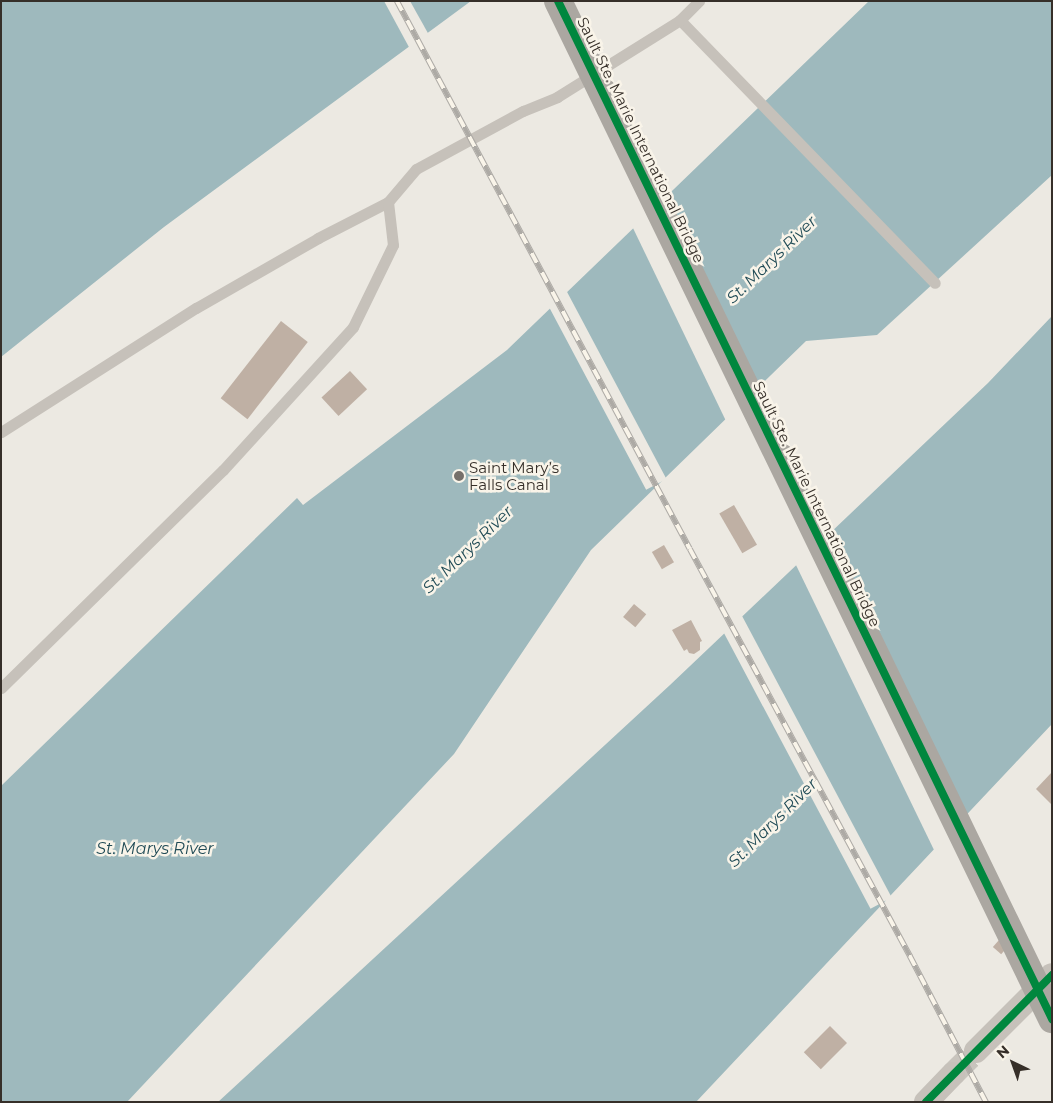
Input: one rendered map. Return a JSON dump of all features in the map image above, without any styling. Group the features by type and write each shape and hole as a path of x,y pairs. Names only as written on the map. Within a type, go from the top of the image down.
{"highway":[{"name":"Sault Ste. Marie International Bridge","path":"558,1 1052,1019"}],"street":[{"path":"976,1051 1052,976"},
{"path":"926,1102 953,1074"}],"lane":[{"path":"1,432 196,308 318,238 388,202 416,169 523,111 557,97 680,20 699,1"},
{"path":"680,20 934,283"},
{"path":"1,688 223,470 353,327 393,246 388,202"}],"water":[{"path":"1,1 471,1 164,227 1,357"},
{"name":"St. Marys River","path":"869,1 1052,1 1052,175 877,335 806,341 591,550 454,754 127,1102 1,1102 1,786 297,498 303,505 507,350"},
{"name":"St. Marys River","path":"1052,316 1052,724 696,1102 218,1102 670,685 988,383"}],"pier":[{"path":"384,1 410,1 429,35 410,49"},
{"path":"661,198 756,392 726,421 632,226"},
{"path":"566,290 666,479 646,490 546,301"},
{"path":"826,534 967,818 935,852 795,563"},
{"path":"741,614 892,897 871,909 720,625"}],"building":[{"path":"281,321 308,342 247,419 221,398"},
{"path":"350,371 367,389 339,416 321,398"},
{"path":"734,505 757,545 742,553 719,514"},
{"path":"664,545 674,562 662,569 652,552"},
{"path":"634,604 646,614 635,627 623,617"},
{"path":"691,620 702,641 700,642 700,650 694,654 689,653 687,649 684,651 672,630"},
{"path":"1052,772 1052,805 1036,789"},
{"path":"1006,932 1014,939 1001,954 993,947"},
{"path":"830,1026 847,1043 821,1069 804,1052"}],"tunnel":[{"path":"953,1074 976,1051"}],"railway":[{"path":"397,1 910,956 986,1102"}],"cycle path":[{"path":"558,1 1052,1019"},
{"path":"926,1102 1052,975"}],"place":[{"name":"Saint Mary’s Falls Canal","path":"459,476"}]}
